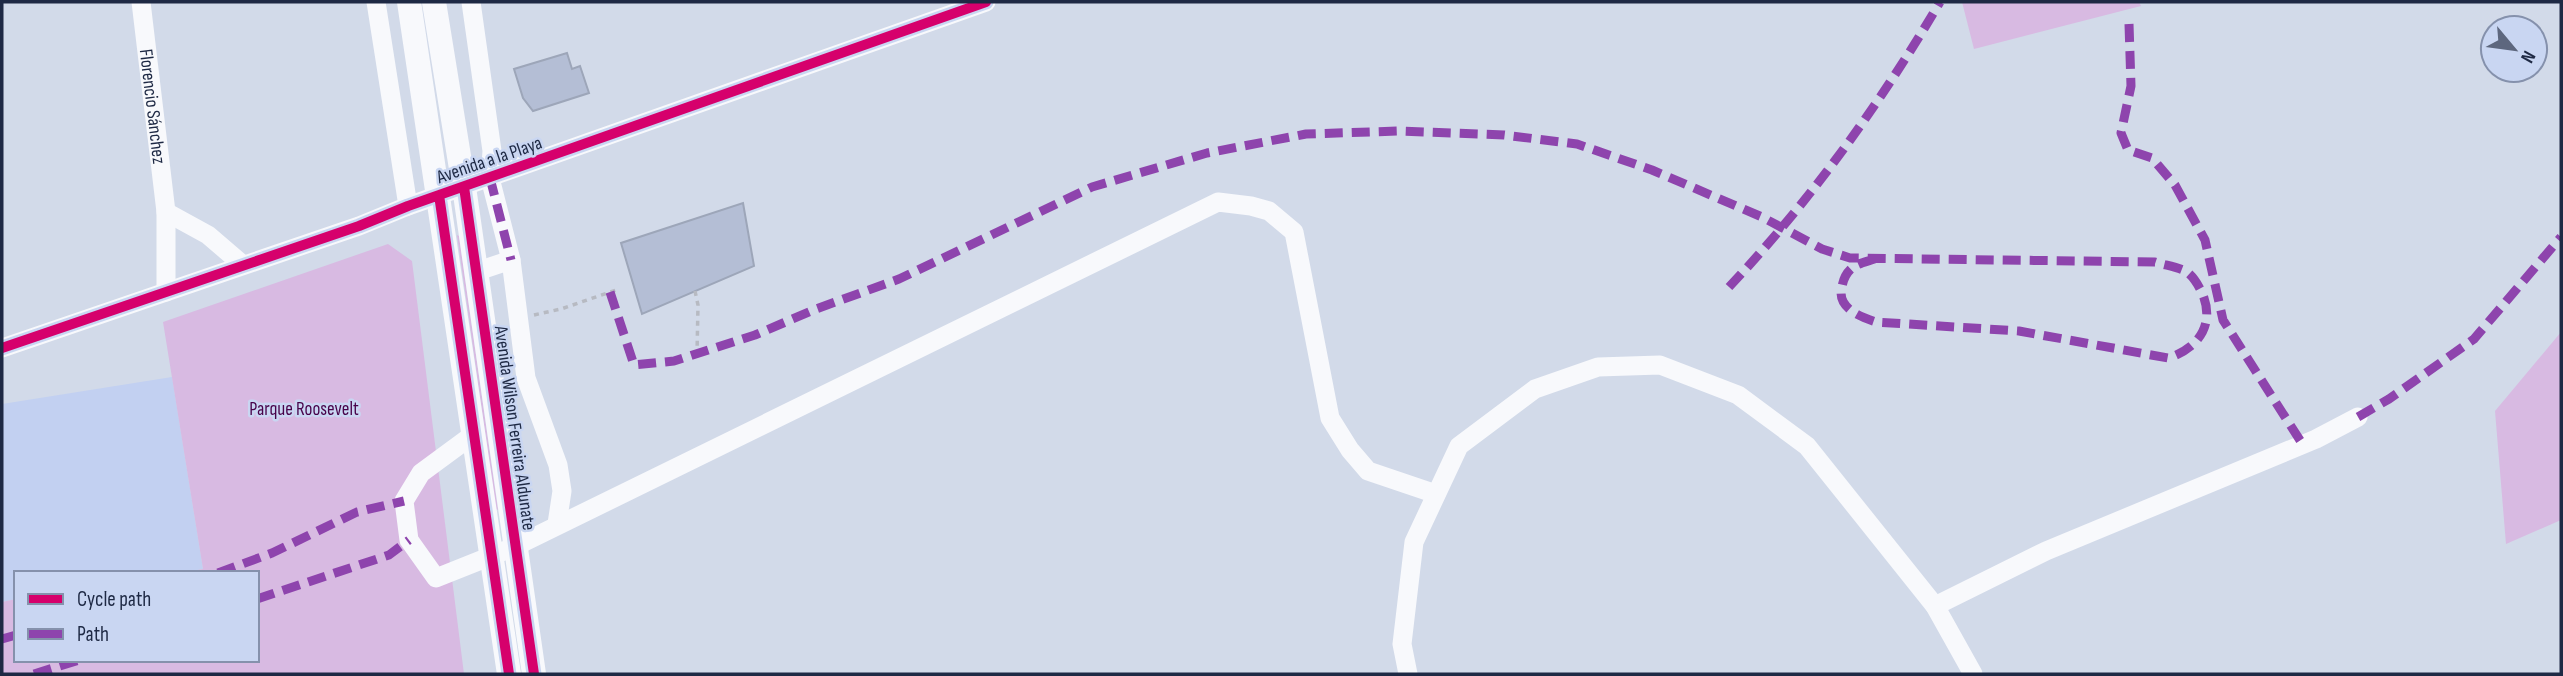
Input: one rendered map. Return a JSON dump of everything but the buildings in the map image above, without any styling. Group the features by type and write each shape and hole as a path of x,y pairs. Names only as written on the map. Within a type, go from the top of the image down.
{"main road":[{"path":"409,2 509,674"},
{"name":"Avenida Wilson Ferreira Aldunate","path":"434,2 464,187 534,674"}],"street":[{"name":"Florencio Sánchez","path":"141,2 166,212 166,292"},
{"path":"376,2 408,206"},
{"path":"471,2 492,150 490,178 511,260 526,378 558,465 562,491 558,524"},
{"name":"Avenida a la Playa","path":"2,348 359,226 948,9 986,2"},
{"path":"474,434 421,473 404,501 409,540 436,578 516,546 1218,202 1269,211 1294,232 1330,418 1350,450 1368,471 1436,494"},
{"path":"166,212 208,235 243,265"},
{"path":"475,272 511,260"},
{"path":"1408,674 1402,644 1414,541 1459,446 1535,389 1598,367 1660,365 1738,395 1807,446 1936,606 1973,674"},
{"path":"1936,606 2046,551 2316,439 2358,417"}],"path":[{"path":"518,318 561,309 618,289"},
{"path":"695,291 698,305 697,354"}],"shaded area":[{"path":"172,377 203,569 14,571 14,599 2,602 2,404"}],"green space":[{"path":"1962,2 2139,2 2141,6 1974,49"},
{"path":"457,235 459,236 498,510 496,509"},
{"name":"Parque Roosevelt","path":"388,244 412,261 464,674 2,674 2,602 14,599 14,662 259,662 259,571 192,571 203,569 163,322"},
{"path":"2561,332 2561,520 2506,544 2495,411"}],"marked path":[{"path":"1729,287 1788,220 1843,150 1940,2"},
{"path":"2129,24 2131,86 2121,133 2128,150 2152,158 2175,185 2205,240 2223,320 2303,445"},
{"path":"610,292 634,365 674,361 755,335 816,309 899,279 1092,187 1207,153 1306,134 1398,131 1504,135 1577,144 1652,170 1762,217 1822,249 1850,258 2155,262 2190,274 2203,295 2207,317 2201,335 2195,342 2168,358 2019,331 1876,322 1851,310 1846,306 1841,294 1846,274 1857,265 1861,263 1874,259 1877,258"},
{"path":"490,178 511,260"},
{"path":"2358,417 2389,399 2474,339 2561,237"},
{"path":"223,571 272,553 357,512 404,501"},
{"path":"259,598 389,555 409,540"},
{"path":"2,639 14,636"},
{"path":"34,674 73,662"}],"cycle path":[{"path":"2,348 359,226 408,206 986,2"},
{"path":"464,187 534,674"},
{"path":"439,195 509,674"}]}
